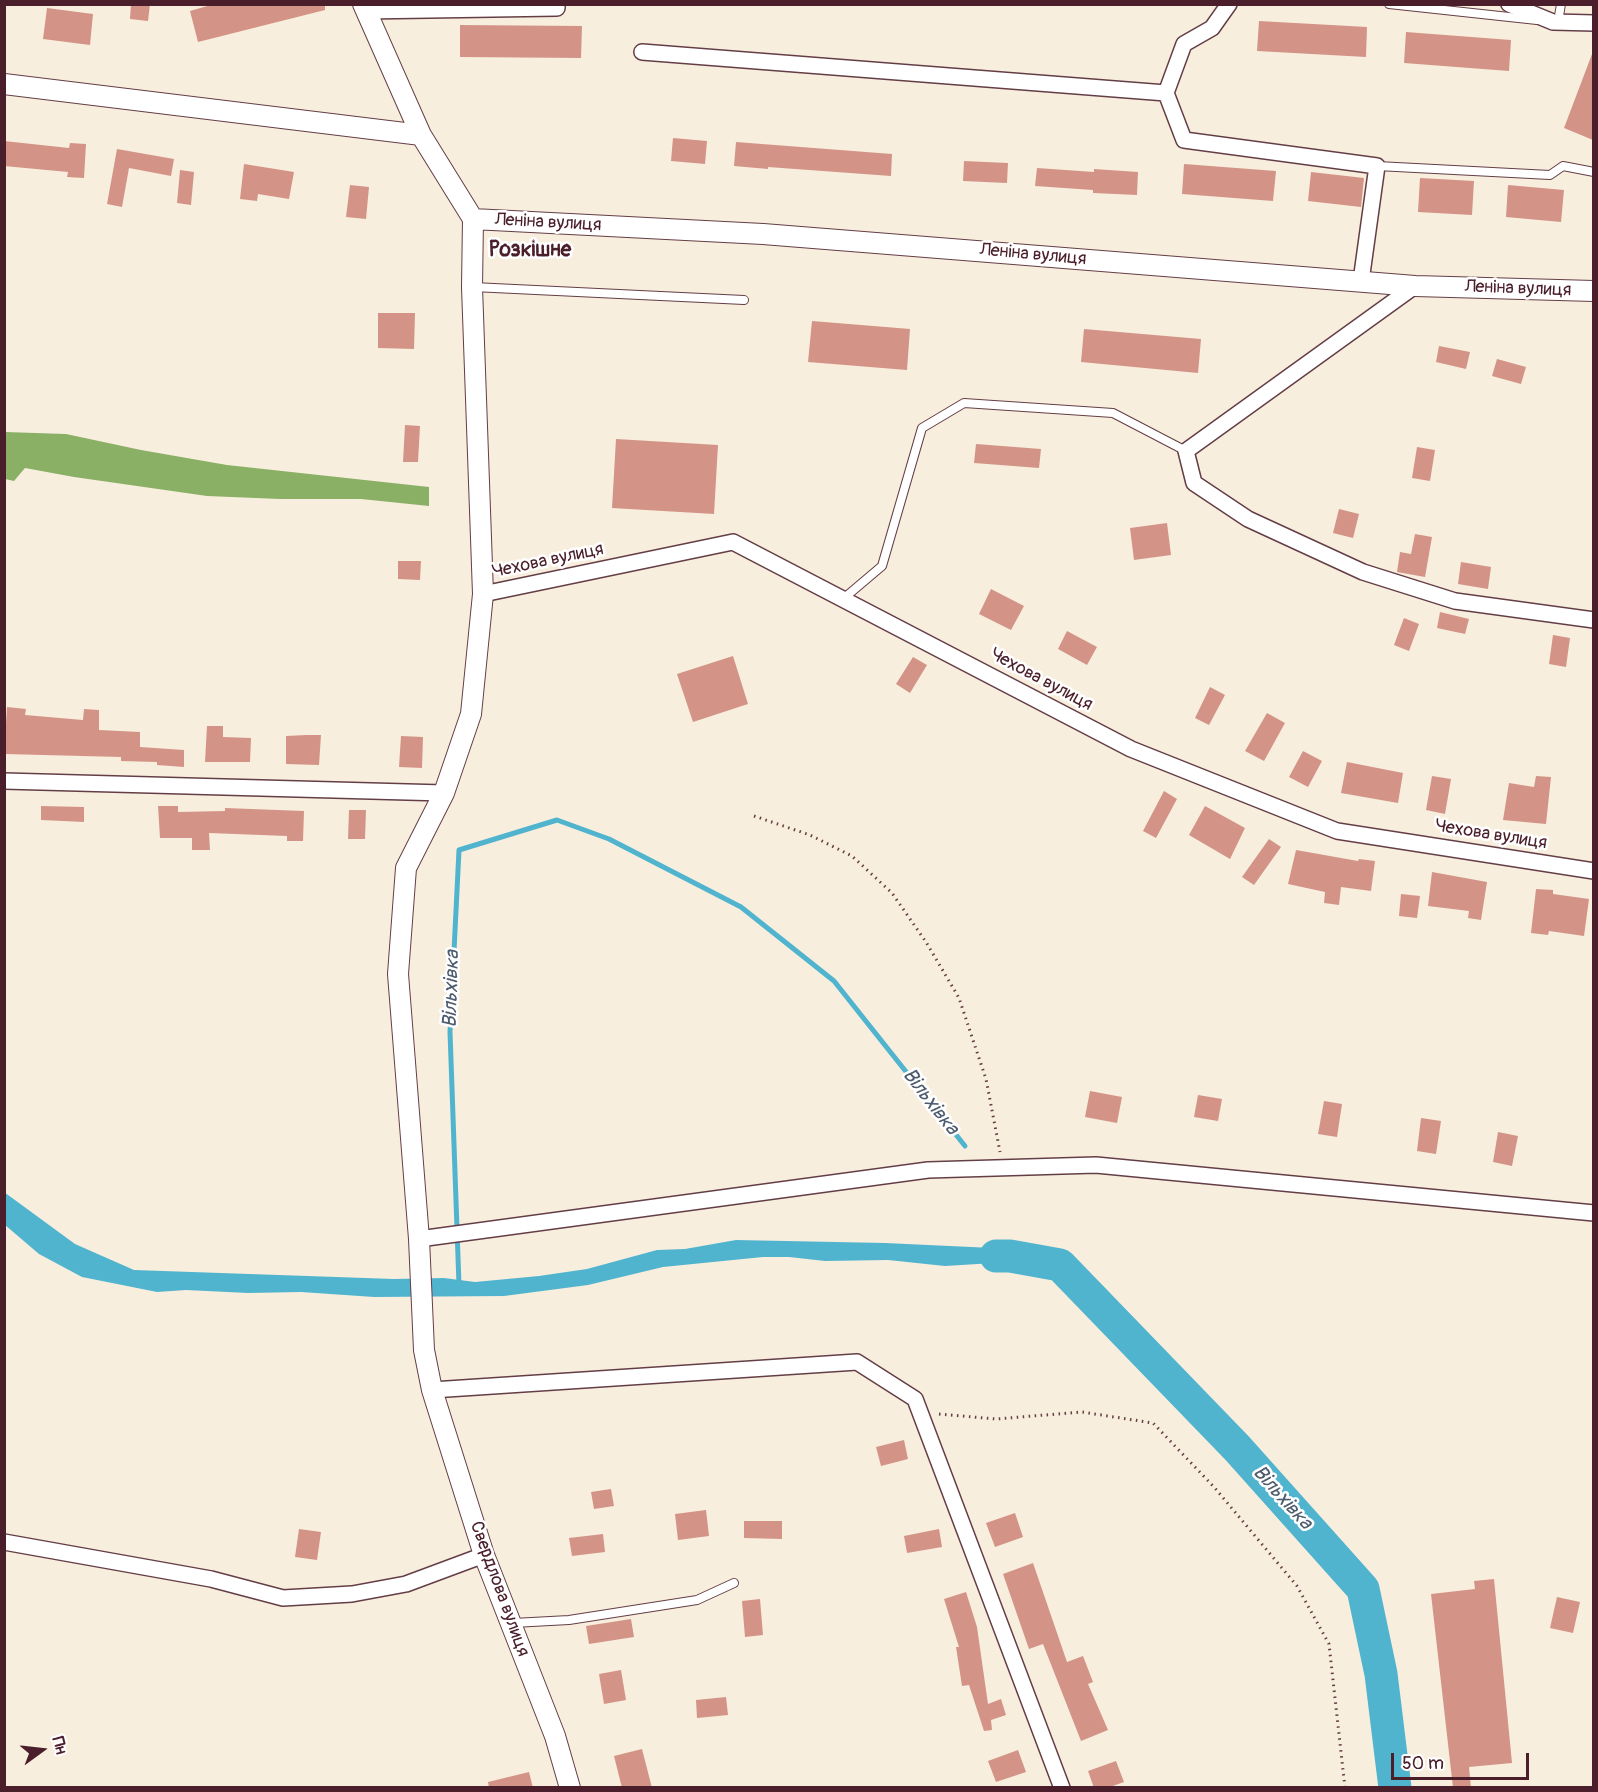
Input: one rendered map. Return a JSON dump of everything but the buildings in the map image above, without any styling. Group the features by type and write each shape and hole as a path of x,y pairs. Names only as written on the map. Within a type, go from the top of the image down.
{"street":[{"path":"473,219 421,135 364,8 557,8 557,4"},
{"path":"1229,4 1212,28 1184,44 1166,93 1184,140 1377,166 1361,281"},
{"path":"1509,4 1555,22 1593,23"},
{"path":"642,52 1166,93"},
{"path":"4,84 421,135"},
{"name":"Леніна вулиця","path":"473,219 763,234 1415,286 1593,291"},
{"name":"Свердлова вулиця","path":"473,219 472,287 483,594 471,714 444,793 406,868 398,974 419,1239 424,1350 432,1390 484,1555 555,1736 570,1788"},
{"path":"1415,286 1186,451 1194,483 1248,519 1363,572 1455,601 1593,620"},
{"name":"Чехова вулиця","path":"483,594 733,542 1131,749 1337,831 1593,871"},
{"path":"4,781 444,793"},
{"path":"419,1239 928,1170 1096,1165 1593,1213"},
{"path":"432,1390 857,1362 915,1399 1062,1788"},
{"path":"4,1542 211,1579 283,1598 352,1594 406,1584 484,1555"}],"lane":[{"path":"1389,4 1555,22 1561,4"},
{"path":"1377,166 1550,175 1563,166 1593,172"},
{"path":"472,287 744,300"},
{"path":"843,599 882,566 921,428 964,403 1113,413 1186,451"},
{"path":"512,1624 569,1620 697,1599 734,1583"}],"path":[{"path":"754,816 810,835 852,856 891,893 926,942 959,998 986,1079 1004,1168"},
{"path":"920,1413 996,1419 1082,1412 1153,1423 1214,1487 1297,1586 1329,1644 1345,1788"}],"green space":[{"path":"5,432 66,434 227,465 429,487 429,506 361,499 207,496 25,468 14,481 5,479"}],"water":[{"path":"4,1192 75,1244 134,1270 394,1279 444,1278 475,1282 587,1269 657,1250 685,1249 736,1240 885,1243 1014,1249 1042,1254 1038,1267 994,1263 945,1266 888,1260 825,1261 763,1257 663,1267 588,1285 504,1296 374,1297 301,1292 248,1293 186,1290 157,1292 82,1277 39,1254 5,1225"}],"waterway":[{"name":"Вільхівка","path":"459,1285 450,1032 459,850 557,820 609,839 741,907 834,981 965,1146"},
{"name":"Вільхівка","path":"996,1256 1010,1256 1060,1265 1237,1448 1363,1589 1381,1674 1395,1788"}],"district":[{"name":"Розкішне","path":"530,251"}]}
